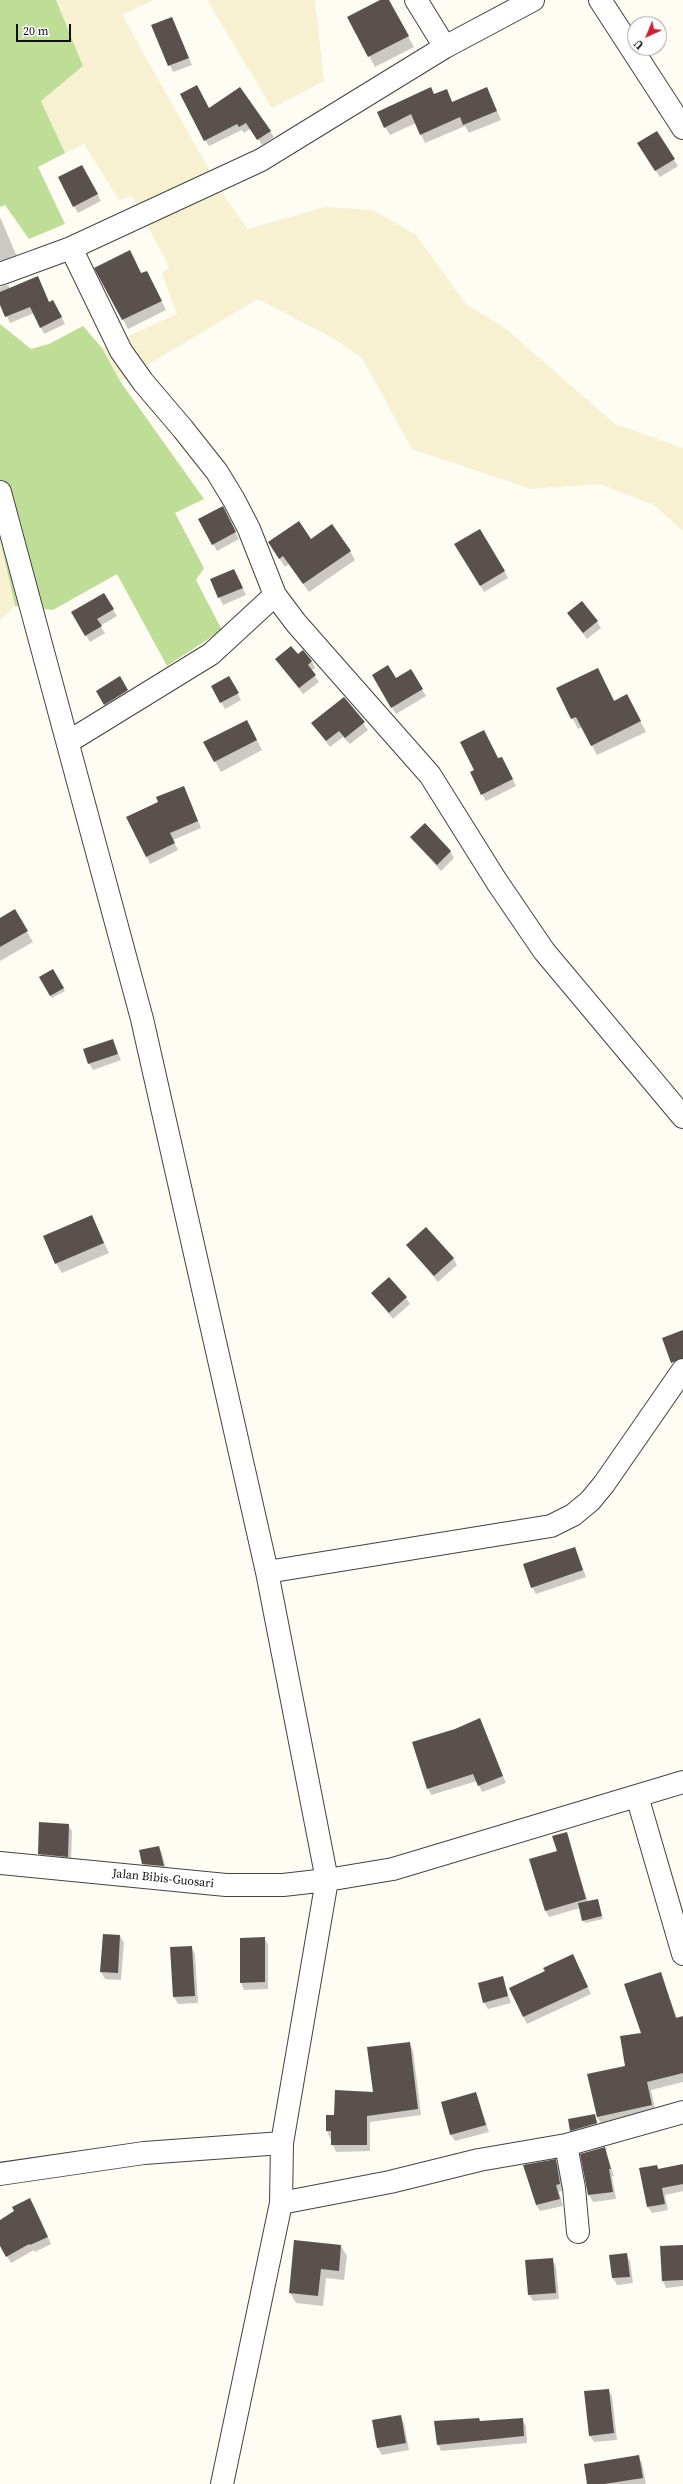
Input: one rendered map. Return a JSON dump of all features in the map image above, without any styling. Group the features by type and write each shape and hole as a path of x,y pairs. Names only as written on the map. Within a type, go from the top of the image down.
{"street":[{"path":"416,0 444,47"},
{"path":"0,274 71,248 261,160 444,47 533,0"},
{"path":"600,0 683,128"},
{"path":"71,248 121,351 143,382 217,472 234,500 249,528 275,595 296,623 430,775 497,882 544,951 683,1117"},
{"path":"0,492 142,1019 267,1572 327,1880 282,2143 281,2203 222,2484"},
{"path":"68,742 211,654 275,595"},
{"path":"267,1572 551,1526 573,1515 590,1501 604,1484 683,1370"},
{"name":"Jalan Bibis-Guosari","path":"0,1863 226,1885 283,1884 327,1880 393,1869 683,1782"},
{"path":"637,1796 683,1954"},
{"path":"281,2203 390,2182 479,2160 566,2145 683,2112"},
{"path":"0,2174 144,2153 282,2143"},
{"path":"566,2145 574,2188 578,2232"}],"shaded area":[{"path":"56,0 154,0 122,15 225,198 248,229 325,207 373,210 416,235 466,304 506,329 615,424 683,448 683,531 654,505 600,484 531,489 412,449 362,358 331,337 258,299 120,381 102,348 177,314 162,274 169,267 132,196 119,200 84,144 65,153 41,101 83,66"},
{"path":"207,0 315,0 324,81 272,108"},
{"path":"0,539 15,606 0,620"}],"green space":[{"path":"0,0 56,0 83,66 41,101 65,153 38,167 65,224 29,239 5,205 0,207"},
{"path":"0,324 31,349 49,344 83,326 102,348 120,381 204,499 175,513 204,568 196,580 222,630 167,666 117,574 53,610 15,606 0,539"}],"building":[{"path":"380,0 389,0 409,36 368,57 347,17"},
{"path":"172,17 189,58 168,66 151,25"},
{"path":"197,85 209,108 240,87 271,131 257,140 246,123 239,127 237,124 204,141 180,94"},
{"path":"431,87 434,94 447,89 452,102 487,87 497,111 463,125 460,117 420,135 411,114 384,128 377,112"},
{"path":"657,131 675,159 655,171 637,143"},
{"path":"82,165 98,194 73,207 58,177"},
{"path":"130,250 141,273 147,271 162,301 122,320 94,268"},
{"path":"38,276 49,302 53,300 62,317 40,328 30,307 5,317 0,305 0,292"},
{"path":"223,506 236,532 212,545 198,519"},
{"path":"299,521 311,539 332,524 351,551 303,584 283,556 279,559 268,542"},
{"path":"480,529 505,571 480,586 454,544"},
{"path":"234,569 243,588 218,598 210,579"},
{"path":"104,593 114,609 97,619 102,626 85,636 71,612"},
{"path":"582,601 598,621 583,633 567,613"},
{"path":"291,646 298,654 303,650 312,661 308,665 316,675 299,688 275,659"},
{"path":"388,665 396,678 411,669 423,689 391,708 372,675"},
{"path":"598,668 614,701 627,694 641,721 591,746 576,717 571,719 556,688"},
{"path":"120,676 128,690 104,705 96,691"},
{"path":"229,676 239,693 220,703 211,686"},
{"path":"344,697 365,722 345,738 339,731 326,741 311,723"},
{"path":"247,720 257,740 214,762 203,742"},
{"path":"484,730 498,758 502,757 513,779 481,795 470,772 474,770 460,742"},
{"path":"184,786 198,821 170,833 175,843 146,857 126,817 158,802 156,797"},
{"path":"425,823 451,851 437,865 410,837"},
{"path":"15,909 28,931 0,947 0,918"},
{"path":"53,969 64,988 50,996 39,977"},
{"path":"113,1039 118,1054 88,1064 83,1049"},
{"path":"92,1215 104,1243 55,1264 43,1236"},
{"path":"426,1227 454,1258 434,1276 406,1245"},
{"path":"389,1277 407,1297 389,1313 371,1293"},
{"path":"683,1330 683,1358 671,1363 662,1338"},
{"path":"575,1547 583,1570 531,1588 523,1564"},
{"path":"480,1718 503,1776 478,1786 473,1774 427,1789 412,1742 455,1729"},
{"path":"39,1822 69,1824 68,1857 38,1854"},
{"path":"567,1832 586,1899 545,1911 529,1859 557,1851 552,1836"},
{"path":"159,1846 164,1866 142,1864 139,1850"},
{"path":"598,1899 602,1916 582,1921 578,1903"},
{"path":"103,1934 120,1935 118,1973 100,1972"},
{"path":"265,1937 265,1982 240,1983 240,1938"},
{"path":"192,1946 195,1996 173,1997 170,1947"},
{"path":"573,1954 588,1987 523,2017 509,1988 545,1971 543,1968"},
{"path":"661,1972 676,2018 683,2016 683,2073 647,2082 652,2105 597,2117 587,2074 625,2066 620,2036 641,2033 624,1984"},
{"path":"503,1976 508,1996 483,2003 478,1983"},
{"path":"410,2042 418,2109 367,2116 367,2145 331,2145 331,2131 326,2131 326,2115 334,2115 335,2090 373,2092 367,2047"},
{"path":"476,2092 486,2125 450,2135 441,2102"},
{"path":"595,2114 597,2123 570,2131 568,2119"},
{"path":"605,2147 611,2169 609,2169 613,2192 588,2195 580,2154"},
{"path":"556,2159 560,2184 556,2185 560,2199 536,2205 523,2165"},
{"path":"683,2164 683,2184 662,2188 665,2204 647,2207 639,2168 657,2165 658,2169"},
{"path":"30,2198 48,2237 30,2245 29,2244 6,2257 0,2246 0,2220 14,2211 12,2207"},
{"path":"294,2240 341,2245 339,2271 321,2269 318,2296 289,2293"},
{"path":"683,2245 683,2280 662,2281 660,2246"},
{"path":"627,2253 630,2277 612,2278 609,2255"},
{"path":"553,2258 556,2293 528,2295 525,2260"},
{"path":"609,2389 614,2433 589,2436 584,2391"},
{"path":"401,2415 406,2443 377,2448 372,2420"},
{"path":"479,2418 480,2421 523,2418 524,2436 437,2445 434,2421"},
{"path":"639,2455 643,2478 604,2484 587,2484 584,2464"}]}
